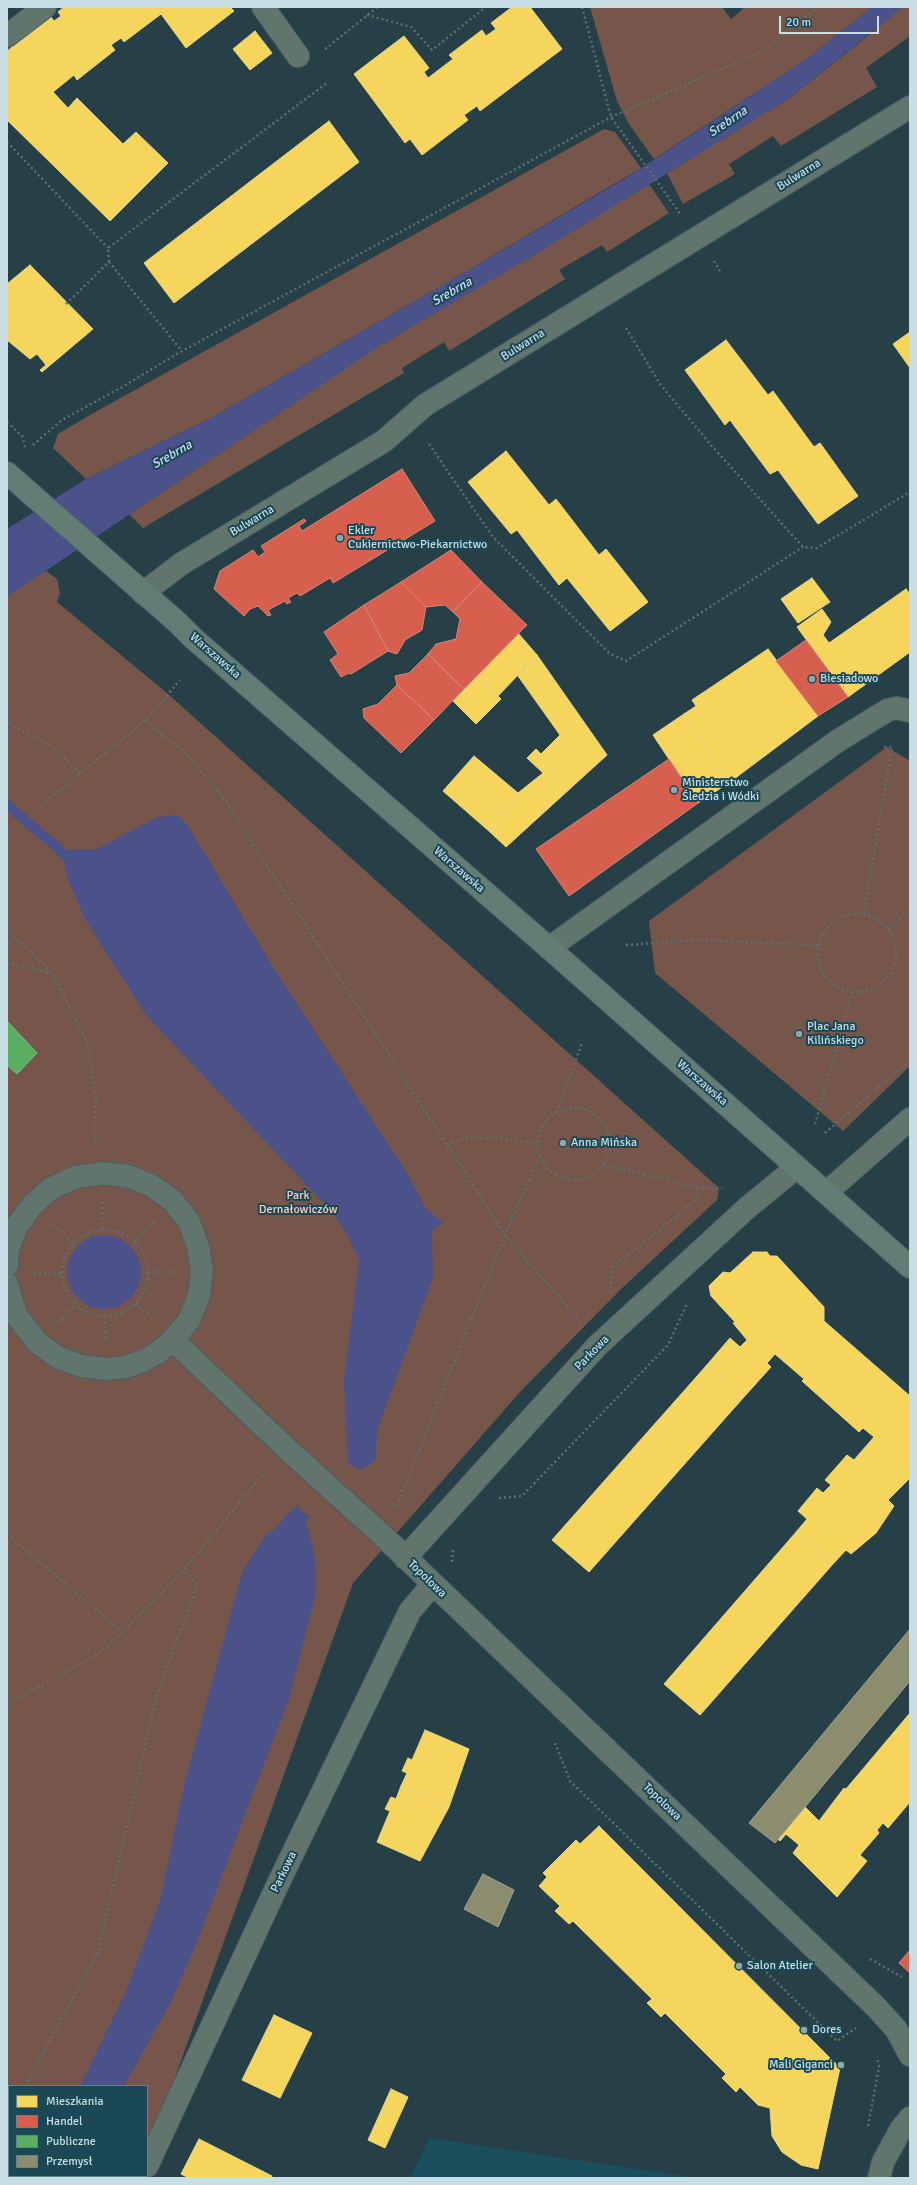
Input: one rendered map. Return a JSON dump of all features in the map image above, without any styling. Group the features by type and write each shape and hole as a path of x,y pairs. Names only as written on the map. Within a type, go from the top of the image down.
{"main road":[{"name":"Warszawska","path":"7,473 827,1192 910,1267"}],"street":[{"path":"7,36 45,7"},
{"path":"262,7 298,56"},
{"name":"Bulwarna","path":"143,593 181,564 384,442 425,406 910,107"},
{"path":"549,948 839,740 888,710 897,708 910,711"},
{"path":"827,1192 910,1119"},
{"name":"Parkowa","path":"405,1558 597,1346 747,1208 797,1166"},
{"path":"7,1265 8,1250 17,1226 32,1205 52,1188 76,1177 103,1173 128,1176 152,1186 173,1201 189,1222 198,1246 202,1271 199,1296 189,1320 173,1340 159,1352 143,1361 106,1369 81,1366 57,1357 37,1342 16,1315 7,1284"},
{"name":"Topolowa","path":"173,1340 286,1448 433,1584 875,2006 896,2029 910,2055"},
{"name":"Parkowa","path":"148,2164 277,1886 410,1611 433,1584"},
{"path":"879,2178 883,2162 901,2128 910,2118"}],"path":[{"path":"319,54 378,7"},
{"path":"367,15 411,28 432,50 486,7"},
{"path":"582,7 611,116 676,206"},
{"path":"33,445 62,420 122,387 182,351 611,116 764,51 817,7"},
{"path":"108,248 327,83"},
{"path":"7,142 108,248 109,262 182,351"},
{"path":"66,304 109,262"},
{"path":"626,328 660,384 711,445 803,547"},
{"path":"7,422 22,436"},
{"path":"429,444 493,537 609,653 626,661 803,547 817,548 910,492"},
{"path":"46,801 145,721 180,680"},
{"path":"7,719 13,726 54,748 81,774"},
{"path":"145,721 189,756 226,802 505,1235 581,1322"},
{"path":"860,728 877,749 892,747 864,914"},
{"path":"888,929 910,910"},
{"path":"851,914 864,914 873,917 888,929 896,947 896,957 893,969 886,980 876,988 864,992 852,992 840,989 829,981 821,971 817,958 818,945 822,934 829,924 840,917 851,914"},
{"path":"7,929 52,973 87,1042 96,1099 94,1130 103,1173"},
{"path":"626,945 695,940 818,945"},
{"path":"7,964 52,973"},
{"path":"814,1124 852,992"},
{"path":"556,1112 580,1108 591,1112 601,1120 607,1130 610,1142 609,1154 604,1165 596,1173 586,1179 575,1181 563,1179 553,1174 545,1166 540,1156 538,1144 542,1126 556,1112 582,1043"},
{"path":"825,1133 910,1060"},
{"path":"447,1145 462,1138 501,1138 538,1144"},
{"path":"395,1511 505,1235 540,1156"},
{"path":"604,1165 699,1188 722,1188"},
{"path":"611,1296 611,1274 613,1267 694,1202 699,1188"},
{"path":"102,1229 118,1231 132,1238 143,1250 148,1265 148,1280 143,1295 133,1306 121,1313 108,1316 94,1315 76,1304 65,1289 62,1273 65,1256 73,1243 86,1233 102,1229"},
{"path":"493,1498 522,1496 668,1345 689,1299"},
{"path":"7,1704 105,1649 184,1570 286,1448"},
{"path":"7,1534 123,1632"},
{"path":"453,1546 453,1568"},
{"path":"26,2085 98,1952 157,1694 198,1584 184,1570"},
{"path":"553,1736 570,1781 837,2041 860,2025"},
{"path":"867,2134 879,2068 876,2054"}],"shaded area":[{"path":"429,2138 697,2178 411,2178"}],"green space":[{"path":"590,7 722,7 731,19 745,7 872,7 808,58 654,159 629,124 617,101"},
{"path":"901,7 910,7 910,36 866,68 877,87 781,146 773,136 729,164 735,174 683,204 667,173 788,99 874,31"},
{"path":"604,129 615,132 641,168 457,277 213,417 86,479 53,448 58,434 90,415"},
{"path":"649,184 669,213 607,252 602,245 559,270 565,279 449,351 444,342 402,368 404,373 143,528 129,514 379,346"},
{"name":"Park Dernałowiczów","path":"7,551 34,578 46,571 57,579 60,593 57,602 168,694 719,1188 717,1200 620,1290 520,1392 353,1583 148,2152 148,2085 8,2085 8,2177 139,2178 7,2178"},
{"name":"Plac Jana Kilińskiego","path":"887,747 910,761 910,1066 843,1131 655,973 649,921"}],"water":[{"name":"Srebrna","path":"872,7 903,7 788,99 533,256 379,346 7,597 7,529 86,479 213,417 629,176 808,58"},
{"path":"177,815 187,824 275,970 404,1168 427,1210 443,1222 432,1231 433,1278 377,1431 376,1460 360,1470 348,1463 344,1380 359,1260 347,1234 333,1213 146,1015 85,919 68,879 64,862 53,850 97,849 158,817"},
{"path":"104,1235 125,1241 135,1251 141,1272 135,1293 125,1303 104,1309 83,1303 73,1293 67,1272 73,1251 83,1241"},
{"path":"298,1505 301,1511 309,1516 306,1521 315,1556 316,1593 289,1699 195,1947 171,2002 125,2085 80,2085 127,1989 160,1901 185,1782 242,1573 266,1534 275,1529 289,1512"}],"building: Mieszkania":[{"path":"64,7 230,7 234,11 186,48 161,14 124,42 121,38 111,45 115,50 77,80 74,75 53,92 68,108 77,98 123,144 136,132 168,163 110,221 7,120 7,51 51,17 54,21 61,16 58,12"},
{"path":"512,7 530,7 562,49 480,111 477,106 464,115 468,120 422,155 410,139 405,143 354,74 404,36 429,68 424,72 428,78 453,59 449,55 482,30 486,36 496,29 491,23"},
{"path":"255,31 272,53 250,70 233,49"},
{"path":"329,121 359,162 174,303 144,263"},
{"path":"30,265 93,329 42,372 40,370 46,365 37,354 30,359 7,340 7,284"},
{"path":"910,332 910,368 893,344"},
{"path":"726,340 768,395 773,391 814,447 820,443 858,496 818,524 778,470 770,474 730,420 725,425 685,370"},
{"path":"506,451 549,505 556,499 599,555 606,549 648,602 610,631 567,578 559,585 517,530 511,534 468,482"},
{"path":"812,578 830,602 798,623 781,599"},
{"path":"906,589 910,594 910,652 848,697 797,627 822,609 831,622 823,635 829,643"},
{"path":"518,633 537,655 498,696 477,676"},
{"path":"768,649 818,716 730,782 684,714 696,706 692,700"},
{"path":"537,655 607,755 506,847 490,832 518,793 543,773 527,758 536,749 541,754 560,735 518,676"},
{"path":"477,676 501,699 476,724 453,701"},
{"path":"684,714 730,782 698,803 653,735"},
{"path":"474,756 518,793 490,832 443,791"},
{"path":"753,1252 767,1252 770,1256 777,1256 824,1307 824,1321 910,1396 910,1478 888,1500 894,1506 876,1533 851,1554 846,1550 833,1564 797,1531 807,1519 798,1511 817,1488 823,1493 831,1485 825,1480 847,1455 854,1460 874,1437 863,1428 859,1432 802,1381 804,1379 775,1354 767,1363 771,1367 743,1398 706,1366 730,1338 740,1347 747,1340 733,1323 735,1322 711,1296 709,1286 723,1272 730,1273"},
{"path":"706,1366 743,1398 589,1572 552,1540"},
{"path":"797,1531 833,1564 700,1715 664,1684"},
{"path":"910,1713 910,1802 888,1828 883,1823 877,1830 879,1833 860,1855 867,1861 837,1897 793,1853 799,1845 786,1834 780,1841 778,1839 805,1807 819,1821 844,1788 846,1789"},
{"path":"425,1730 469,1749 449,1807 401,1786 407,1773 402,1771 408,1758 412,1760"},
{"path":"401,1786 449,1807 420,1861 377,1842 390,1811 385,1809 391,1797 396,1799"},
{"path":"599,1826 840,2068 818,2169 801,2165 782,2152 772,2136 770,2108 758,2105 740,2087 736,2092 722,2078 726,2074 665,2013 661,2017 647,2003 652,1999 573,1921 569,1924 555,1911 560,1906 539,1886 547,1877 543,1873 576,1840 580,1844"},
{"path":"274,2015 312,2033 280,2098 242,2080"},
{"path":"391,2089 408,2097 385,2148 368,2140"},
{"path":"199,2139 272,2176 271,2178 189,2178 181,2174"}],"building: Handel":[{"name":"Ekler Cukiernictwo-Piekarnictwo","path":"402,469 435,521 333,583 330,578 300,596 297,593 288,598 291,602 287,604 285,601 268,610 271,615 268,616 258,606 250,609 244,616 214,589 220,571 253,550 258,557 265,552 261,546 304,519 306,521 299,526 302,531"},
{"path":"451,550 482,582 453,612 445,605 426,607 401,582"},
{"path":"401,582 426,607 422,630 405,640 397,654 388,651 364,605"},
{"path":"482,582 527,625 464,689 428,654 436,644 456,639 460,619 453,612"},
{"path":"364,605 388,651 351,674 349,673 341,677 330,660 338,654 324,632"},
{"name":"Biesiadowo","path":"806,640 848,697 818,716 776,661"},
{"path":"428,654 464,689 434,720 397,685 395,676 409,673"},
{"path":"397,685 434,720 401,753 364,718 363,709 378,704"},
{"path":"669,759 698,803 569,896 536,849"},
{"path":"910,1950 910,1973 899,1963"}],"building: Publiczne":[{"path":"7,1021 37,1053 17,1074 7,1065"}],"building: Przemysł":[{"path":"910,1629 910,1681 775,1843 749,1823"},
{"path":"483,1874 514,1890 498,1927 464,1909"}],"waterway":[{"path":"7,805 71,859"}],"place":[{"name":"Ekler Cukiernictwo-Piekarnictwo","path":"340,538"},
{"name":"Biesiadowo","path":"812,679"},
{"name":"Ministerstwo Śledzia i Wódki","path":"674,790"},
{"name":"Plac Jana Kilińskiego","path":"799,1034"},
{"name":"Anna Mińska","path":"563,1143"},
{"name":"Salon Atelier","path":"739,1966"},
{"name":"Dores","path":"804,2030"},
{"name":"Mali Giganci","path":"841,2065"}]}
